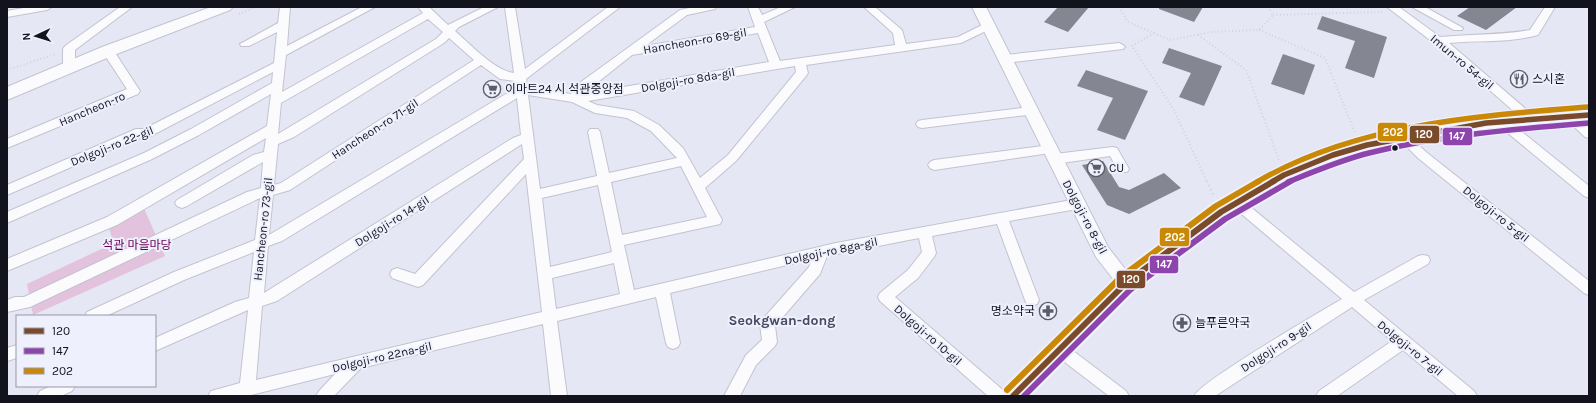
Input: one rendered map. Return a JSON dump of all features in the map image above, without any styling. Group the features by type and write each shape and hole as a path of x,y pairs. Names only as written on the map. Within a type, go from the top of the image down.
{"main road":[{"path":"7,94 108,51 225,7"},
{"path":"1013,396 1126,283 1229,207 1284,175 1333,154 1404,138 1502,122 1589,115"}],"street":[{"path":"7,14 47,7"},
{"path":"69,67 69,49 127,7"},
{"name":"Hancheon-ro 73-gil","path":"247,389 285,7"},
{"path":"280,58 370,7"},
{"path":"272,141 290,134 440,41 455,25 493,7"},
{"path":"510,7 528,138 559,396"},
{"path":"94,315 179,276 277,237 521,84 614,7"},
{"name":"Hancheon-ro 69-gil","path":"575,99 578,90 684,12 711,7"},
{"name":"Hancheon-ro 69-gil","path":"753,7 776,65"},
{"name":"Hancheon-ro 69-gil","path":"629,52 760,25 790,7"},
{"path":"869,7 898,32 901,48"},
{"name":"Dolgoji-ro 8-gil","path":"979,7 1076,204 1102,252 1126,283"},
{"name":"Imun-ro 54-gil","path":"1392,7 1456,54 1530,119"},
{"path":"1404,16 1417,7 1458,28"},
{"path":"1438,41 1473,37 1503,38 1534,33 1550,7"},
{"path":"276,101 426,11 481,60 504,76 521,84"},
{"path":"245,44 284,24"},
{"name":"Dolgoji-ro 8da-gil","path":"575,99 776,65 961,40 988,26"},
{"path":"1005,59 1119,47"},
{"name":"Hancheon-ro","path":"7,144 134,92 108,51"},
{"name":"Dolgoji-ro 22-gil","path":"7,190 140,132 143,135 280,58"},
{"name":"Hancheon-ro 71-gil","path":"267,190 285,187 481,60"},
{"path":"698,187 732,158 781,100 802,73 800,62"},
{"name":"Dolgoji-ro 8da-gil","path":"521,84 575,99 595,109 630,114 655,128 678,151 715,220 616,241"},
{"name":"Dolgoji-ro 22-gil","path":"7,218 158,151 278,85"},
{"path":"922,124 1031,111"},
{"path":"1570,116 1589,134"},
{"path":"1502,122 1589,193"},
{"path":"7,265 112,221 273,128"},
{"path":"594,132 628,298"},
{"path":"143,135 158,151"},
{"name":"Dolgoji-ro 14-gil","path":"256,302 272,297 517,141 528,138"},
{"name":"Dolgoji-ro 5-gil","path":"1404,138 1422,155 1589,289"},
{"path":"934,165 1052,154 1112,151 1123,169"},
{"path":"182,203 257,158 270,156"},
{"path":"397,274 418,281 530,161"},
{"path":"534,195 684,161"},
{"path":"7,306 15,303 25,303 252,195 267,190"},
{"name":"Dolgoji-ro 8ga-gil","path":"549,318 821,252 1076,204"},
{"name":"Dolgoji-ro 7-gil","path":"1229,207 1352,299 1468,396"},
{"path":"1002,218 1032,300"},
{"name":"Dolgoji-ro 10-gil","path":"925,232 929,253 913,274 885,297 999,396"},
{"path":"732,396 751,360 770,342 767,324 816,270 821,252"},
{"path":"544,274 619,256"},
{"path":"1352,299 1423,260"},
{"path":"662,290 673,344"},
{"name":"Dolgoji-ro 9-gil","path":"1202,396 1254,360 1352,299"},
{"path":"156,345 240,306 256,302"},
{"name":"Dolgoji-ro 22na-gil","path":"219,396 549,318"},
{"path":"1324,396 1403,342"},
{"path":"1059,349 1121,396"},
{"path":"324,396 357,363"},
{"path":"45,396 65,387"}],"path":[{"path":"1119,7 1128,22 1170,40 1197,35 1260,30 1325,58 1361,147"},
{"path":"1268,7 1273,15"},
{"path":"1260,30 1273,15 1382,13 1380,7"},
{"path":"1154,33 1132,46 1174,110 1229,207"},
{"path":"1197,35 1246,70 1284,175"}],"green space":[{"name":"석관 마을마당","path":"143,206 165,256 33,315 27,284 114,243 108,226"}],"building":[{"path":"1058,7 1089,7 1068,32 1044,22"},
{"path":"1159,7 1203,7 1194,22 1159,9"},
{"path":"1470,7 1517,7 1486,30 1457,16"},
{"path":"1322,16 1387,37 1374,78 1345,68 1355,41 1317,29"},
{"path":"1169,48 1222,66 1204,106 1179,97 1191,73 1162,63"},
{"path":"1283,54 1315,65 1304,95 1271,84"},
{"path":"1086,70 1148,91 1125,140 1097,130 1113,98 1077,86"},
{"path":"1103,161 1119,187 1129,190 1164,173 1181,188 1129,214 1107,205 1082,165"}],"transit line":[{"name":"202","path":"1007,390 1121,277 1216,206 1281,168 1330,148 1366,137 1485,115 1588,107"},
{"name":"120","path":"1013,396 1126,283 1221,212 1284,175 1333,155 1367,145 1486,123 1589,115"},
{"name":"147","path":"1024,396 1131,289 1225,219 1288,182 1336,163 1369,153 1487,131 1589,123"}],"place":[{"name":"스시혼","path":"1519,79"},
{"name":"이마트24 시 석관중앙점","path":"492,89"},
{"name":"CU","path":"1096,168"},
{"name":"명소약국","path":"1048,311"},
{"name":"늘푸른약국","path":"1182,323"}],"district":[{"name":"Seokgwan-dong","path":"782,320"}]}
